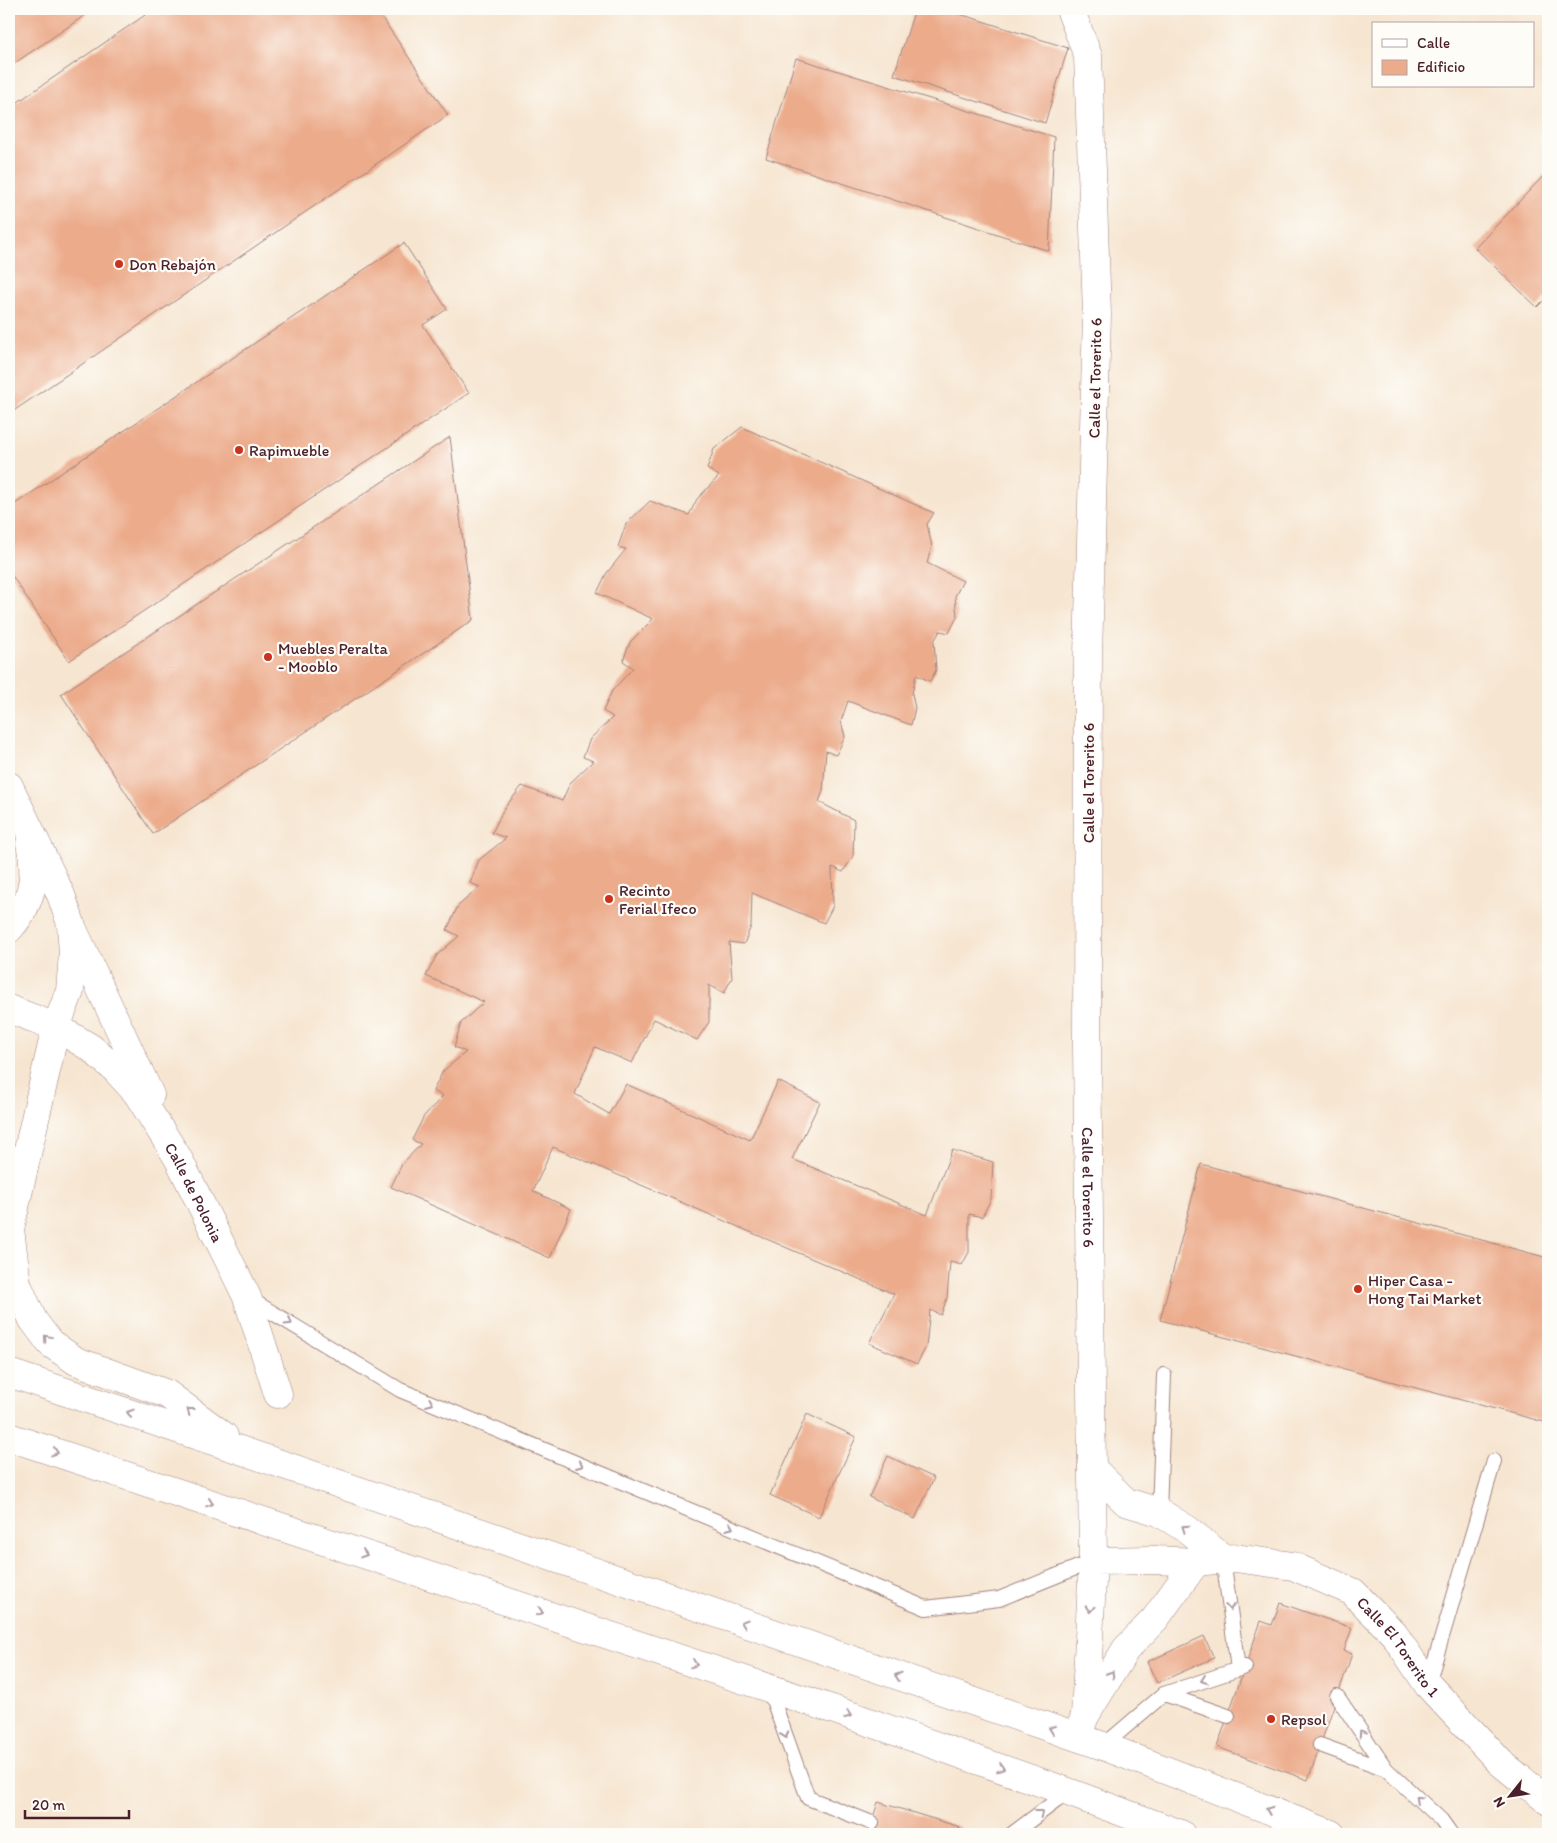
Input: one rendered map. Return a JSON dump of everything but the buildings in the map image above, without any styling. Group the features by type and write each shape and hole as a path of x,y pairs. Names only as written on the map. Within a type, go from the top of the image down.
{"street":[{"name":"Calle el Torerito 6","path":"1070,9 1088,56 1097,314 1088,657 1087,1055 1093,1561 1081,1727"},
{"path":"9,786 61,895 71,924 178,1158"},
{"path":"9,930 28,903 32,884 34,861 25,820"},
{"path":"71,924 73,954 70,991 56,1027 10,1230 17,1284 33,1320 50,1343 76,1361 167,1394 243,1451"},
{"name":"Calle de Polonia","path":"9,1009 56,1027 91,1048 116,1070 136,1093 178,1158 247,1297 278,1394"},
{"path":"9,1373 1081,1727 1103,1746 1331,1834"},
{"path":"9,1437 832,1709 1181,1834"},
{"path":"1092,1468 1126,1502 1159,1512 1188,1530 1223,1558"},
{"name":"Calle El Torerito 1","path":"1093,1561 1155,1560 1196,1562 1234,1558 1293,1566 1353,1592 1394,1634 1428,1685 1500,1762 1548,1802"},
{"path":"1081,1727 1126,1649 1156,1618 1196,1562"}],"lane":[{"path":"247,1297 400,1390 926,1608 999,1599 1093,1561"},
{"path":"1159,1512 1164,1375"},
{"path":"1428,1685 1494,1461"},
{"path":"1103,1746 1164,1694 1242,1668 1223,1558"},
{"path":"768,1689 808,1798 872,1823"},
{"path":"1164,1694 1228,1716"},
{"path":"1337,1696 1386,1769 1441,1820 1451,1834"},
{"path":"1320,1745 1386,1769"},
{"path":"1012,1834 1068,1792"}],"place":[{"name":"Don Rebajón","path":"119,264"},
{"name":"Rapimueble","path":"239,450"},
{"name":"Muebles Peralta - Mooblo","path":"268,657"},
{"name":"Recinto Ferial Ifeco","path":"609,899"},
{"name":"Hiper Casa - Hong Tai Market","path":"1358,1289"},
{"name":"Repsol","path":"1271,1719"}]}
